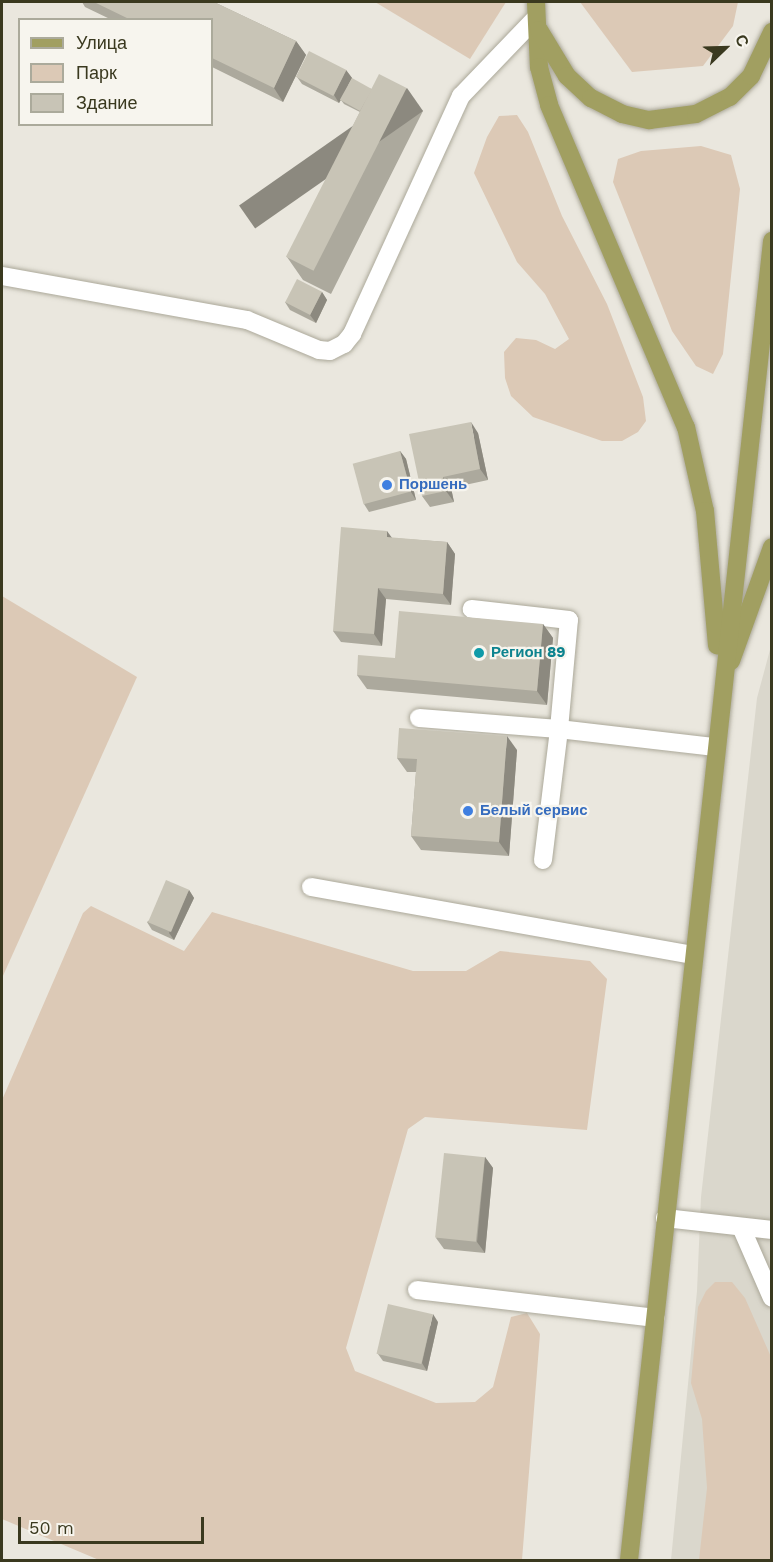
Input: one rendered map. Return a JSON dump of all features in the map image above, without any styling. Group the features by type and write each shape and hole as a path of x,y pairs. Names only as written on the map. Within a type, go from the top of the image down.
{"main road":[{"path":"535,10 552,55 583,90 622,114 649,120 696,114 730,97 751,76 771,32"},
{"path":"535,10 539,67 553,115 686,427 698,470 712,562 720,691"},
{"path":"629,1560 720,691 771,241"},
{"path":"720,691 771,547"}],"lane":[{"path":"2,276 247,320 319,350 330,351 344,344 461,96 535,10"},
{"path":"472,609 569,620 543,860"},
{"path":"419,718 559,729 715,747"},
{"path":"311,887 693,955"},
{"path":"665,1218 771,1230"},
{"path":"741,1227 771,1298"},
{"path":"417,1290 655,1318"}],"shaded area":[{"path":"771,646 771,1560 671,1560 697,1291 701,1197 757,698"}],"green space":[{"path":"375,2 506,2 470,59"},
{"path":"580,2 738,2 733,26 703,66 632,72"},
{"path":"517,115 528,132 562,216 607,304 643,397 646,421 638,432 622,441 602,441 533,417 511,396 505,378 504,352 516,338 536,340 555,349 569,339 545,294 517,262 474,173 487,137 499,116"},
{"path":"701,146 731,155 740,189 723,354 713,374 696,366 672,331 613,182 618,159 641,151"},
{"path":"2,596 137,677 2,978"},
{"path":"91,906 184,951 212,912 413,971 466,971 500,951 590,961 607,979 587,1130 425,1117 408,1129 346,1348 355,1371 436,1403 475,1402 493,1387 511,1317 527,1313 540,1334 522,1560 99,1560 2,1519 2,1100 83,913"},
{"path":"715,1282 732,1282 745,1298 771,1357 771,1560 699,1560 707,1488 702,1419 691,1383 698,1307 706,1291"}],"building":[{"path":"94,2 214,2 296,41 274,88 213,58 213,18 127,18"},
{"path":"309,51 346,70 333,96 296,77"},
{"path":"379,74 407,88 314,271 286,257"},
{"path":"352,78 372,89 360,111 340,100"},
{"path":"297,279 322,292 310,315 285,302"},
{"path":"471,422 480,469 443,477 446,491 422,496 409,434"},
{"name":"Поршень","path":"400,451 411,492 364,504 353,464"},
{"path":"341,527 387,531 387,537 447,542 443,594 378,588 374,634 333,631"},
{"name":"Регион 89","path":"399,611 543,624 537,691 357,675 358,655 395,658"},
{"name":"Белый сервис","path":"399,728 507,736 499,842 411,836 417,759 397,758"},
{"path":"166,880 189,890 171,932 148,922"},
{"path":"444,1153 485,1157 476,1242 435,1238"},
{"path":"388,1304 433,1314 421,1364 377,1354"}],"place":[{"name":"Поршень","path":"387,485"},
{"name":"Регион 89","path":"479,653"},
{"name":"Белый сервис","path":"468,811"}]}
